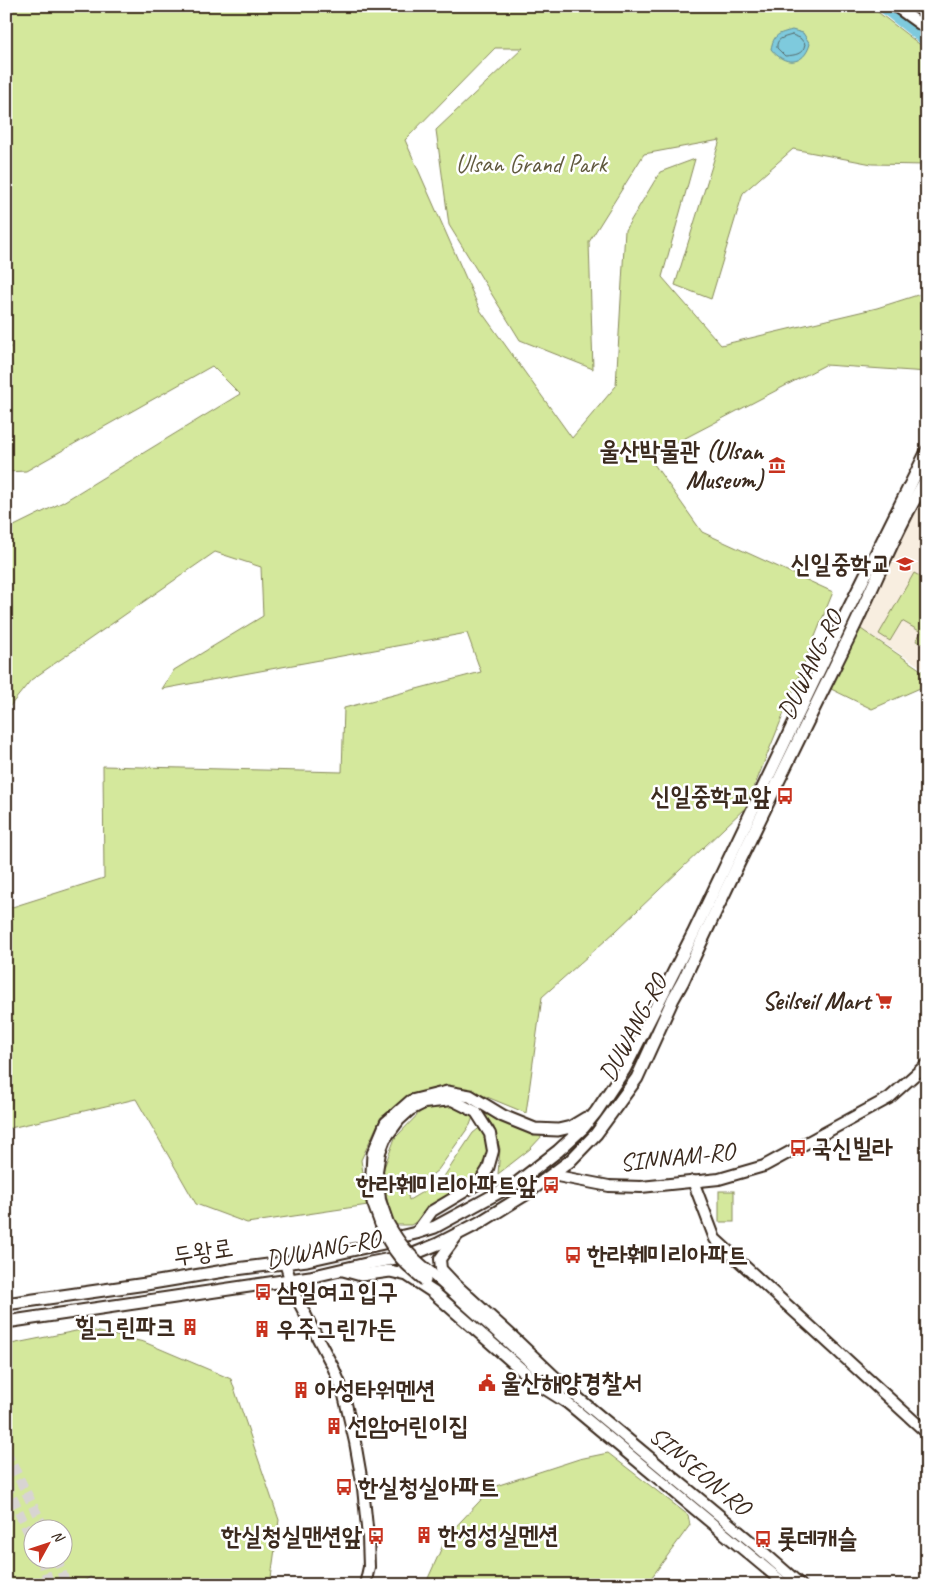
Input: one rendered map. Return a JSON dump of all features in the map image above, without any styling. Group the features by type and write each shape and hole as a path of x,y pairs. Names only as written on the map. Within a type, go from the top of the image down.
{"main road":[{"path":"895,6 927,30"},
{"name":"두왕로","path":"8,1303 285,1263 348,1251 416,1233 435,1227 518,1182 558,1151 583,1128 624,1070 693,934 846,614 927,451"},
{"name":"DUWANG-RO","path":"6,1322 289,1280 411,1255 438,1244 479,1223 570,1162 596,1134 638,1078 673,999 795,745 855,625 915,498 927,478"},
{"name":"SINNAM-RO","path":"552,1175 616,1186 641,1187 719,1179 764,1166 889,1098 927,1064"},
{"path":"568,1396 540,1377 428,1276 408,1266 393,1250 384,1224 373,1202 373,1154 386,1123 411,1101 447,1092 470,1096 503,1116 535,1129 558,1130 571,1128 596,1112"},
{"path":"384,1224 377,1171 380,1152 385,1139 399,1120 410,1110 424,1103 452,1100 476,1112 490,1134 493,1151 488,1169 479,1182 432,1211 416,1233"},
{"path":"693,1181 715,1239 927,1432"},
{"path":"461,1231 440,1259 441,1269 511,1335 568,1396 786,1585"},
{"path":"285,1263 295,1295 344,1391 362,1482 368,1537 368,1567 365,1585"},
{"path":"342,1270 361,1275 390,1271 407,1275 433,1292 538,1384 568,1396"},
{"name":"SINSEON-RO","path":"568,1396 761,1550 801,1585"}],"shaded area":[{"name":"신일중학교","path":"915,498 927,503 927,671 855,625"}],"green space":[{"name":"Ulsan Grand Park","path":"6,6 870,6 927,50 927,163 925,165 872,164 793,149 743,193 711,299 675,285 720,140 644,154 589,242 593,369 520,340 449,225 436,130 523,48 495,48 405,140 480,310 572,438 616,386 625,230 660,172 695,159 662,277 721,345 877,308 927,292 927,372 825,365 649,457 702,532 833,592 746,807 616,931 542,997 526,1113 470,1090 414,1095 381,1117 361,1160 368,1205 247,1223 196,1204 136,1099 6,1129 6,909 104,878 103,766 342,772 344,708 481,672 467,633 162,689 174,670 263,616 261,567 215,552 31,680 6,711 6,619 9,616 6,607 6,530 63,502 240,394 212,366 26,471 6,472 6,350 11,347 6,346"},
{"path":"914,573 925,579 927,576 927,646 916,641 921,632 902,621 890,641 879,634"},
{"path":"855,625 927,674 927,685 872,709 825,686"},
{"path":"444,1101 473,1117 470,1125 438,1170 407,1192 409,1200 441,1181 473,1133 482,1126 489,1145 487,1163 476,1180 436,1202 424,1217 411,1225 395,1225 389,1209 382,1173 395,1138 425,1107"},
{"path":"478,1106 543,1135 530,1149 498,1174 500,1149 494,1127"},
{"path":"719,1191 734,1191 734,1222 719,1222"},
{"path":"86,1329 144,1342 231,1379 279,1520 270,1585 101,1585 90,1577 79,1585 6,1585 6,1345"},
{"path":"608,1453 688,1515 690,1525 646,1585 425,1585 447,1536 493,1487 579,1459"}],"water":[{"path":"792,30 803,33 810,44 807,51 798,60 787,61 776,55 771,49 777,35"}],"waterway":[{"path":"884,6 927,40"}],"tunnel":[{"path":"6,1452 39,1518"},
{"path":"6,1484 22,1518"},
{"path":"44,1568 50,1585"},
{"path":"60,1568 66,1585"}],"place":[{"name":"울산박물관 (Ulsan Museum)","path":"777,465"},
{"name":"신일중학교","path":"905,564"},
{"name":"신일중학교앞","path":"785,796"},
{"name":"Seilseil Mart","path":"884,1001"},
{"name":"국신빌라","path":"798,1148"},
{"name":"한라훼미리아파트앞","path":"551,1185"},
{"name":"한라훼미리아파트","path":"573,1255"},
{"name":"삼일여고입구","path":"263,1292"},
{"name":"힐그린파크","path":"190,1327"},
{"name":"우주그린가든","path":"262,1329"},
{"name":"울산해양경찰서","path":"487,1383"},
{"name":"아성타워멘션","path":"301,1390"},
{"name":"선암어린이집","path":"334,1426"},
{"name":"한실청실아파트","path":"344,1487"},
{"name":"한성성실멘션","path":"424,1535"},
{"name":"한실청실맨션앞","path":"376,1536"},
{"name":"롯데캐슬","path":"763,1539"}]}
